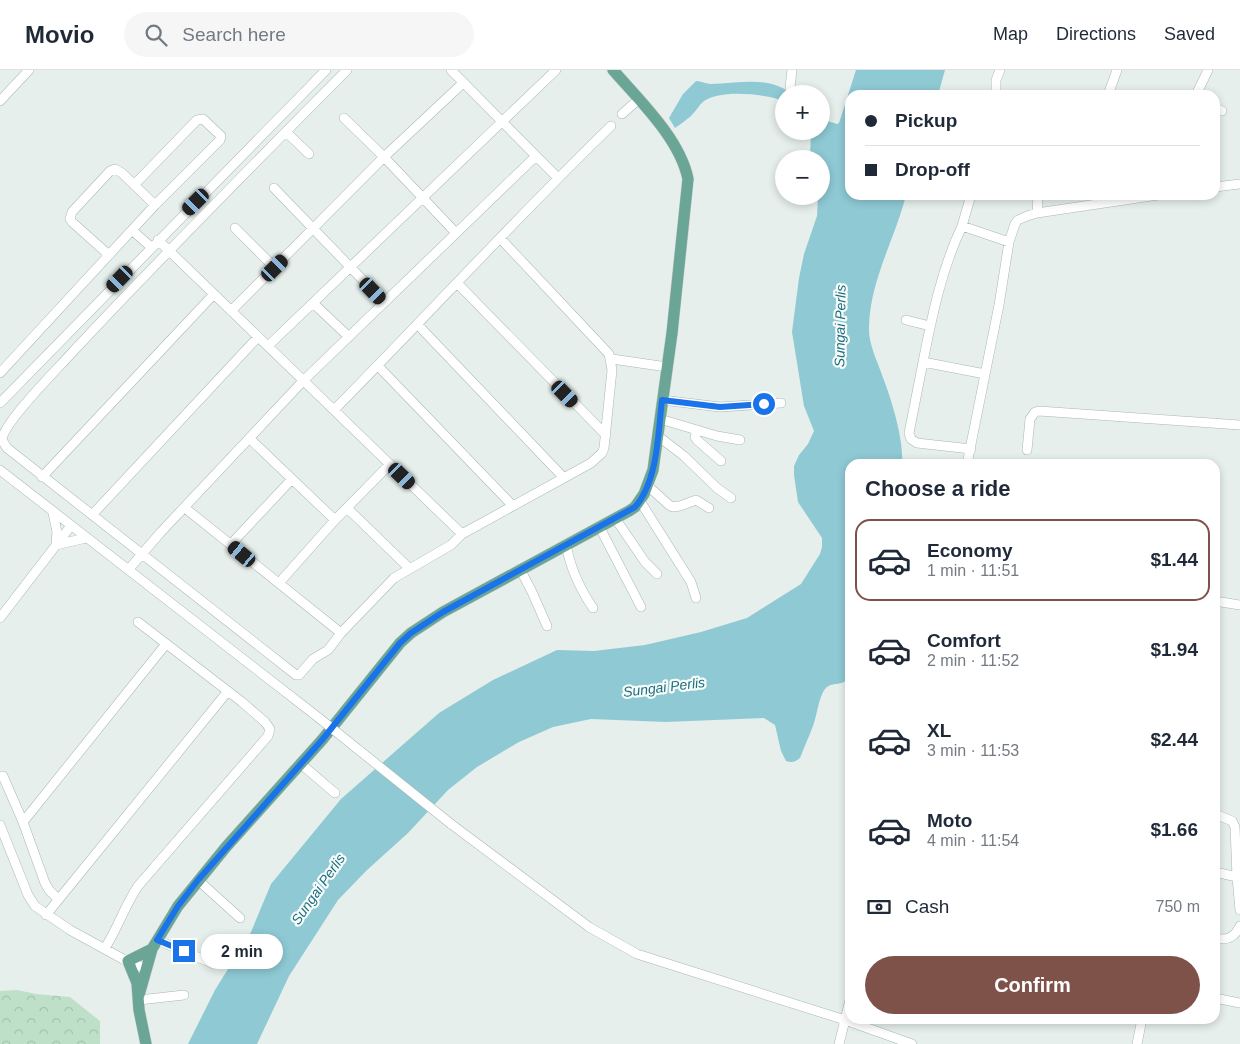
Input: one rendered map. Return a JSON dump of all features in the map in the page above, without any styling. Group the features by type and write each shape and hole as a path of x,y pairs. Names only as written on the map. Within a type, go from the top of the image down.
{"main road":[{"path":"139,998 146,969 155,944 178,906 198,880 342,716 400,643 411,633 443,612 629,511 640,501 648,486 658,436 667,367 686,211 688,179 683,160 674,143 613,70"},
{"path":"146,1044 137,983 122,958 155,944"}],"street":[{"path":"0,101 29,70"},
{"path":"0,403 326,70"},
{"path":"347,70 168,251 33,395 4,432 2,440 7,448 296,675 301,674 313,659 328,650 341,633 388,584 409,568 450,545 462,534 597,458 604,448 612,359 606,350 500,238"},
{"path":"451,70 558,178"},
{"path":"268,346 556,70"},
{"path":"790,85 792,70"},
{"path":"996,90 996,80 1000,70"},
{"path":"1110,90 1117,70"},
{"path":"1198,90 1208,70"},
{"path":"231,311 384,157 463,82"},
{"path":"622,114 639,99"},
{"path":"344,118 456,233"},
{"path":"0,373 155,205 220,140 221,136 202,119 198,120 134,185"},
{"path":"334,410 558,178 611,126"},
{"path":"286,132 309,154"},
{"path":"259,138 270,149"},
{"path":"129,569 304,381 536,156"},
{"path":"109,255 72,222 70,216 110,171 118,170 155,205"},
{"path":"1220,186 1240,184"},
{"path":"274,188 384,302"},
{"path":"970,200 940,287 930,326 909,433 911,439 918,443 970,449"},
{"path":"1037,214 1038,200"},
{"path":"1087,205 1088,200"},
{"path":"968,459 999,305 1009,242 1015,224 1022,217 1113,200"},
{"path":"962,226 1009,242"},
{"path":"235,228 275,268"},
{"path":"133,231 151,247"},
{"path":"158,240 462,534"},
{"path":"457,283 606,435"},
{"path":"42,477 214,294"},
{"path":"313,303 349,337"},
{"path":"906,320 930,326"},
{"path":"418,325 564,478"},
{"path":"92,515 258,337"},
{"path":"612,359 667,367"},
{"path":"923,362 985,374"},
{"path":"378,366 513,506"},
{"path":"19,383 33,395"},
{"path":"662,400 720,407 781,403"},
{"path":"1027,450 1030,419 1035,412 1039,411 1240,425"},
{"path":"660,419 718,436 740,440"},
{"path":"697,430 695,437 697,440 722,461"},
{"path":"658,436 684,456 717,488 731,498"},
{"path":"249,438 335,520"},
{"path":"279,584 335,520 390,464"},
{"path":"0,470 70,527 129,569 319,718 451,824 589,927 637,954 845,1020 839,1044"},
{"path":"231,544 292,479"},
{"path":"648,486 669,506 680,506 696,500 709,508"},
{"path":"640,501 691,582 696,598"},
{"path":"185,508 341,633"},
{"path":"348,508 409,568"},
{"path":"53,513 56,545"},
{"path":"615,518 645,562 657,574"},
{"path":"600,526 641,607"},
{"path":"0,618 70,527"},
{"path":"56,545 86,538"},
{"path":"566,544 577,579 593,608"},
{"path":"520,570 532,592 546,626"},
{"path":"1220,602 1240,605"},
{"path":"105,948 114,934 126,904 138,886 268,736 270,729 269,726 228,692 138,622"},
{"path":"23,822 166,644"},
{"path":"46,914 228,692"},
{"path":"301,764 335,793"},
{"path":"3,776 23,822 45,883 58,899"},
{"path":"1220,815 1226,817 1234,824 1240,910"},
{"path":"0,825 28,895 35,906 70,930 146,969"},
{"path":"1220,873 1237,877"},
{"path":"198,880 240,918"},
{"path":"1220,939 1230,938 1240,926"},
{"path":"155,944 214,964"},
{"path":"139,998 184,994"},
{"path":"1220,999 1240,1003"},
{"path":"856,1024 912,1044"},
{"path":"1137,1044 1141,1024"}],"green space":[{"path":"17,990 70,997 100,1021 100,1044 0,1044 0,991"}],"water":[{"path":"856,70 945,70 939,90 850,90"},
{"path":"696,81 711,84 763,82 775,85 775,98 743,94 712,97 704,101 691,116 675,128 669,118 683,94"},
{"name":"Sungai Perlis","path":"845,104 845,200 904,200 878,276 870,310 869,327 871,345 896,419 902,459 845,459 845,681 826,688 823,692 813,726 800,758 793,762 786,761 781,751 775,725 764,718 666,722 591,719 553,727 519,742 477,767 448,790 408,833 366,871 338,900 289,976 257,1044 188,1044 215,990 251,932 271,884 341,799 439,713 493,680 557,650 594,651 645,645 701,632 747,618 801,584 820,554 822,538 798,502 794,475 794,466 799,455 808,444 814,431 804,406 792,332 799,278 804,254 817,216 818,205 830,205 830,150 810,150 811,140 830,140 830,122 837,124"}],"route":[{"path":"184,951 157,940 178,906 216,858 322,740 400,643 411,633 443,612 635,507 644,494 650,478 658,436 662,400 720,407 764,404"}]}
